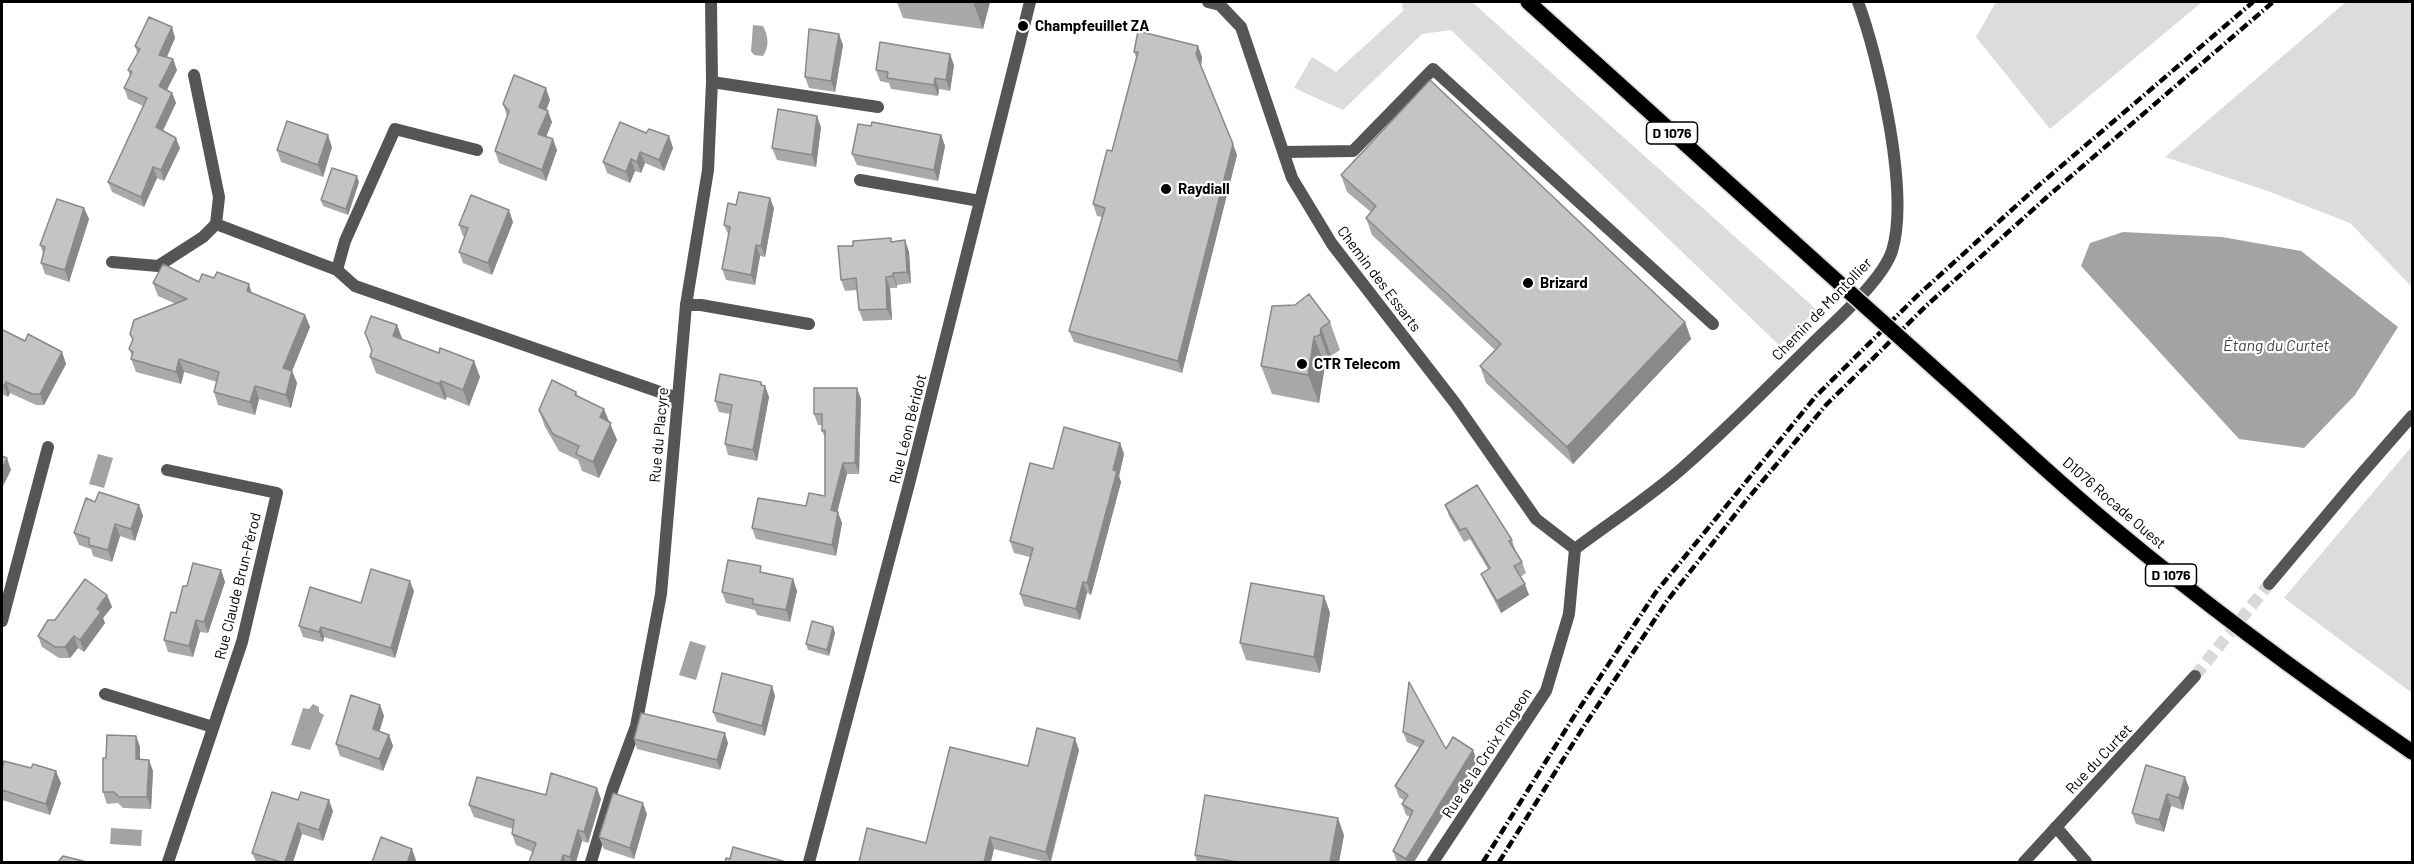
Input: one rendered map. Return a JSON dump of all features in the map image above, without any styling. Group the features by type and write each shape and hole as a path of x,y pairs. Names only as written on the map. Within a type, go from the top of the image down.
{"main road":[{"name":"D1076 Rocade Ouest","path":"1528,2 2108,524 2184,586 2337,700 2412,752"}],"street":[{"name":"Rue du Placyre","path":"591,862 613,788 636,726 661,594 686,305 708,170 712,82 711,2"},
{"name":"Rue Léon Béridot","path":"808,862 909,484 1030,2"},
{"name":"Chemin des Essarts","path":"1208,2 1220,5 1241,27 1292,177 1339,253 1455,403 1536,519 1575,549"},
{"name":"Chemin de Montollier","path":"1575,549 1686,465 1829,327 1882,272 1891,253 1898,227 1893,144 1866,24 1858,2"},
{"path":"1284,152 1353,151 1433,69 1713,324"},
{"path":"112,262 158,266 203,237 216,224 219,197 194,75"},
{"path":"712,82 878,107"},
{"path":"337,270 345,241 396,129 477,150"},
{"path":"860,180 980,201"},
{"path":"216,224 337,270 355,286 677,398"},
{"path":"686,305 701,304 809,324"},
{"path":"2269,584 2412,416"},
{"path":"2,621 48,447"},
{"name":"Rue Claude Brun-Pérod","path":"166,470 277,493 242,642 168,862"},
{"name":"Rue de la Croix Pingeon","path":"1432,862 1546,691 1569,614 1575,549"},
{"name":"Rue du Curtet","path":"2024,862 2195,676"},
{"path":"105,694 213,727"},
{"path":"2056,827 2086,862"}],"shaded area":[{"path":"1402,2 1472,2 1817,310 1779,345 1451,30 1422,34 1343,110 1294,88 1312,57 1336,72 1403,11"},
{"path":"1996,2 2202,2 2050,129 1976,37"},
{"path":"2346,2 2412,2 2412,287 2350,223 2265,190 2165,157"},
{"path":"2412,446 2412,693 2284,598"}],"water":[{"path":"753,25 763,26 766,33 768,41 763,56 754,55 751,51"},
{"name":"Étang du Curtet","path":"2123,232 2222,237 2301,251 2398,327 2355,395 2304,448 2239,439 2081,266 2090,243"},
{"path":"98,454 113,458 104,488 89,484"},
{"path":"690,641 706,646 696,680 679,675"},
{"path":"313,704 319,707 319,712 324,715 310,750 291,745 303,708 309,709"},
{"path":"111,828 142,830 141,846 110,844"}],"building":[{"path":"149,17 172,27 159,55 173,59 159,86 172,93 156,127 176,138 161,170 153,167 141,197 108,182 147,98 124,88 132,72 128,70 140,49 135,46"},
{"path":"809,29 839,34 831,81 805,77"},
{"name":"Raydiall","path":"1138,31 1198,46 1196,54 1233,144 1178,361 1069,331 1105,208 1093,204 1107,150 1112,151 1138,52 1134,52"},
{"path":"880,42 950,54 946,80 935,78 934,85 887,78 888,72 876,70"},
{"path":"514,75 546,88 539,107 548,111 538,134 553,139 542,170 495,151 509,111 503,104"},
{"name":"Brizard","path":"1430,80 1685,322 1567,447 1480,366 1501,344 1366,218 1376,206 1341,175"},
{"path":"778,109 817,116 812,155 772,148"},
{"path":"287,121 328,135 318,165 277,150"},
{"path":"620,122 646,133 649,129 669,136 659,160 640,152 637,162 631,159 626,172 603,162"},
{"path":"872,122 941,135 934,170 852,154 858,124 871,126"},
{"path":"332,168 357,176 346,209 321,200"},
{"path":"739,192 770,198 761,246 756,245 751,275 722,269 730,227 724,225 728,203 736,205"},
{"path":"471,195 509,210 488,263 459,252 468,228 459,225"},
{"path":"57,199 84,208 65,270 41,263 45,247 40,245"},
{"path":"891,238 891,242 905,240 907,272 893,273 893,276 886,277 887,309 859,310 856,278 841,280 838,246 853,246 853,241"},
{"path":"163,264 199,282 202,274 214,278 217,272 249,284 247,291 305,315 283,368 292,371 286,395 255,386 250,402 214,392 219,372 179,359 176,372 131,359 133,352 129,349 133,339 130,334 134,320 187,299 153,283"},
{"path":"1309,294 1330,322 1321,328 1320,335 1314,337 1308,375 1261,366 1272,306 1295,305"},
{"path":"371,316 397,325 393,336 439,353 440,348 474,361 463,390 441,381 439,384 370,357 372,350 365,333"},
{"path":"3,330 25,341 28,334 62,352 40,394 32,394 6,382 4,386 2,385"},
{"path":"720,374 761,382 761,385 765,386 753,450 725,444 732,405 715,401"},
{"path":"552,380 576,392 575,395 604,409 600,417 611,423 593,462 576,454 579,446 553,434 539,410"},
{"path":"814,388 857,388 855,463 843,463 831,510 838,512 832,545 752,528 758,498 806,506 809,493 825,496 825,430 822,431 822,414 814,414"},
{"path":"1064,427 1120,443 1113,470 1117,471 1087,583 1083,582 1076,609 1020,594 1033,548 1010,541 1030,463 1053,469"},
{"path":"2,456 7,458 2,469"},
{"path":"1477,485 1512,540 1509,541 1522,562 1514,566 1525,584 1497,601 1481,574 1490,568 1466,528 1460,530 1445,505"},
{"path":"99,492 139,505 131,529 115,524 108,550 89,545 89,538 74,533 86,498 95,502"},
{"path":"728,560 761,566 760,572 793,579 786,610 753,604 753,599 722,592"},
{"path":"193,563 221,570 204,622 196,620 189,646 164,640 171,612 176,613 183,586 187,586"},
{"path":"371,569 410,581 391,648 321,627 319,632 299,626 310,587 361,603"},
{"path":"85,579 107,595 97,609 101,612 80,640 74,636 65,647 55,647 38,636 48,620 55,620"},
{"path":"1251,583 1324,596 1314,657 1240,643"},
{"path":"812,621 833,627 827,650 806,644"},
{"path":"722,673 772,686 762,726 713,712"},
{"path":"1409,682 1446,749 1453,737 1473,750 1406,859 1393,851 1413,811 1402,804 1408,795 1395,786 1424,741 1403,732"},
{"path":"351,695 380,705 373,729 389,735 379,759 336,744"},
{"path":"641,713 725,733 717,760 634,739"},
{"path":"1037,728 1075,738 1046,852 990,837 984,862 859,862 867,828 926,843 950,747 1028,766"},
{"path":"107,735 136,736 136,759 149,760 147,797 119,797 114,792 103,792 103,758 106,758"},
{"path":"4,761 31,768 33,764 56,771 46,804 2,790"},
{"path":"2146,765 2185,777 2179,798 2167,794 2159,820 2132,813"},
{"path":"551,773 597,788 584,832 578,830 570,857 563,855 561,862 529,862 536,843 512,834 514,820 469,805 477,777 546,795"},
{"path":"272,792 298,800 301,792 329,800 319,830 298,823 285,862 252,853"},
{"path":"613,793 643,803 630,848 599,837"},
{"path":"1205,795 1338,818 1330,862 1238,862 1195,855"},
{"path":"381,837 412,849 408,860 415,862 372,862"},
{"path":"733,847 786,862 725,862 726,858 730,859"},
{"path":"63,856 83,861 83,862 58,862"}],"tunnel":[{"path":"2195,676 2269,584"}],"railway":[{"path":"1483,862 1573,718 1656,592 1816,396 1917,296 2038,186 2253,2"},
{"path":"1499,862 1584,726 1667,601 1826,405 1926,306 2047,197 2273,2"}],"place":[{"name":"Champfeuillet ZA","path":"1023,26"},
{"name":"Raydiall","path":"1166,189"},
{"name":"Brizard","path":"1528,283"},
{"name":"CTR Telecom","path":"1302,364"}]}
